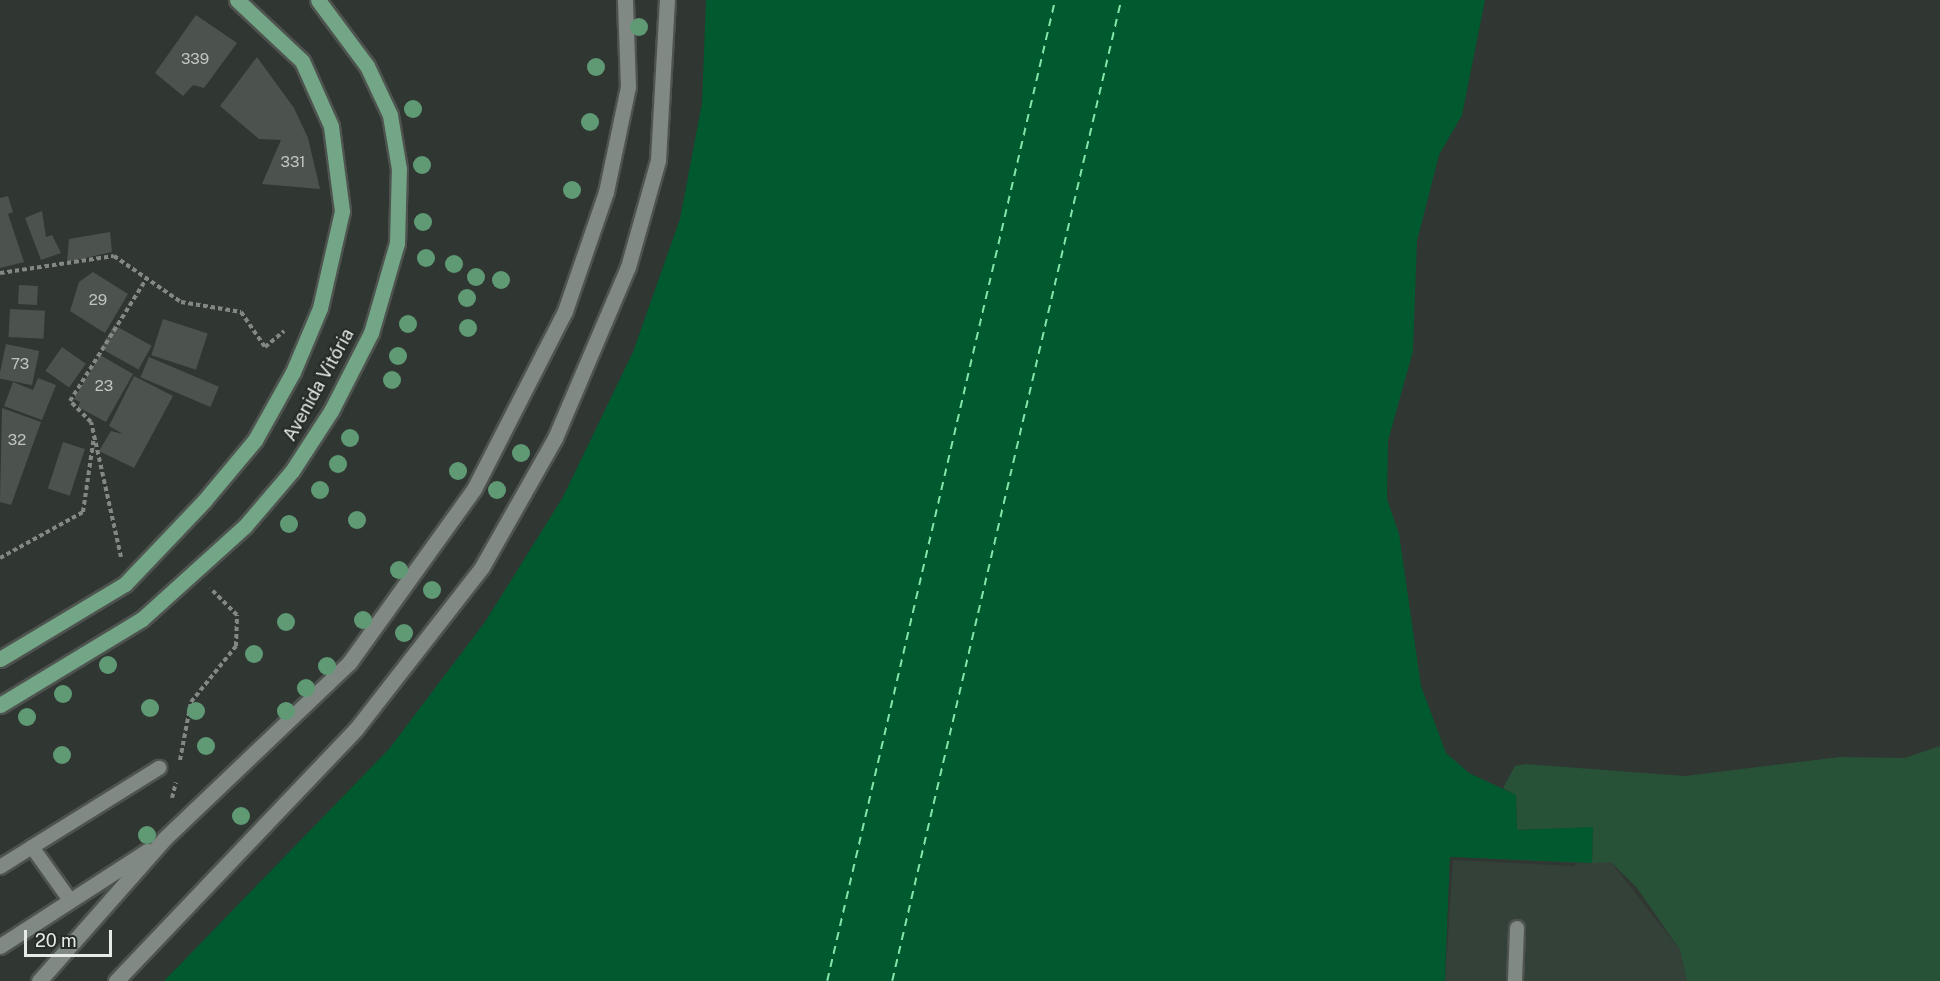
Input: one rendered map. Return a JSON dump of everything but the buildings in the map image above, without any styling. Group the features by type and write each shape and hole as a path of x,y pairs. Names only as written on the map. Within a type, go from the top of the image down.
{"main road":[{"name":"Avenida Vitória","path":"0,659 125,584 255,440 294,372 320,308 342,211 331,126 302,62 237,0"},
{"name":"Avenida Vitória","path":"0,705 142,619 195,572 292,471 331,411 371,333 397,243 399,169 390,115 367,66 318,0"},
{"path":"39,981 164,839 349,663 474,489 565,311 606,192 628,87 625,0"},
{"path":"116,981 356,729 482,567 555,438 628,267 658,160 667,0"},
{"path":"0,946 164,839"}],"lane":[{"path":"0,867 159,768"},
{"path":"32,847 70,900"},
{"path":"1515,981 1517,928"}],"path":[{"path":"0,273 114,255 181,302 241,312 265,347 293,318 308,308 320,308"},
{"path":"125,584 91,422 70,401 147,278"},
{"path":"0,558 83,512 94,437"},
{"path":"191,702 236,646 237,615 195,572"}],"shaded area":[{"path":"706,0 1485,0 1462,115 1439,155 1417,241 1413,351 1388,441 1387,499 1399,534 1421,686 1446,753 1469,773 1516,795 1517,830 1593,827 1592,863 1450,857 1445,981 164,981 389,749 485,622 563,497 633,352 680,219 702,103"},
{"path":"1940,746 1940,981 1687,981 1680,950 1637,888 1611,862 1592,863 1593,828 1517,830 1516,796 1503,788 1515,766 1525,764 1685,776 1840,757 1905,758"},
{"path":"1450,857 1611,862 1680,950 1687,981 1445,981"}],"pier":[{"path":"1450,857 1575,863 1575,866 1453,860 1445,981"}],"ferry route":[{"path":"827,981 1055,0"},
{"path":"892,981 1121,0"}]}
